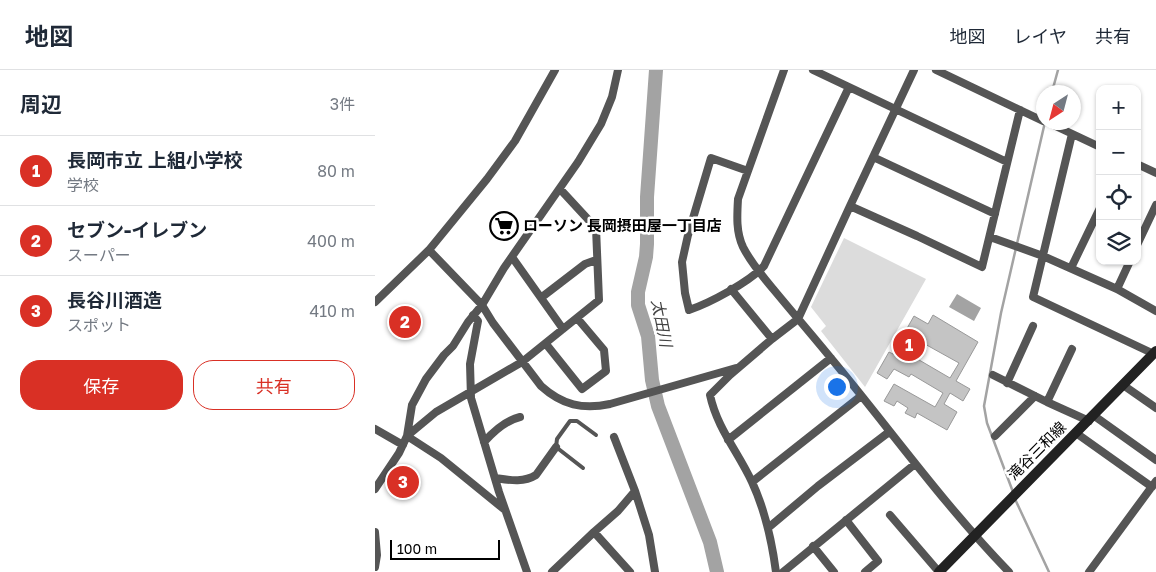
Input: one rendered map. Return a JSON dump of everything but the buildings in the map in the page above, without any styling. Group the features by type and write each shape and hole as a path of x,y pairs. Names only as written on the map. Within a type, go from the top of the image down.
{"main road":[{"name":"滝谷三和線","path":"939,572 1123,385 1153,357"}],"street":[{"path":"375,302 429,250 501,160 538,102 555,70"},
{"path":"375,490 407,436 412,405 418,392 482,305 512,257 578,162 608,110 617,82 618,70"},
{"path":"784,70 738,199 737,220 739,237 743,246 759,271 915,464 974,535 1009,572"},
{"path":"813,70 1007,162"},
{"path":"776,572 768,528 752,482 713,411 710,395 772,339 798,319 914,70"},
{"path":"936,70 1036,118"},
{"path":"748,171 711,158 682,262 689,310 731,289 764,266 849,87"},
{"path":"850,206 982,268 1020,110"},
{"path":"1064,130 1096,145"},
{"path":"1072,134 1033,297 1153,357"},
{"path":"873,157 995,214"},
{"path":"1141,166 1156,173"},
{"path":"407,436 436,412 523,362 599,300 596,228 560,189"},
{"path":"1141,237 1156,205"},
{"path":"1071,268 1096,216"},
{"path":"990,237 1071,268 1117,289 1156,311"},
{"path":"429,250 482,305 493,324 541,386 567,404 593,407 621,401 741,366"},
{"path":"512,257 563,329"},
{"path":"542,297 585,264 596,260"},
{"path":"1117,289 1128,265"},
{"path":"731,289 772,339"},
{"path":"473,315 478,321 470,364 471,398 495,478 527,572"},
{"path":"546,344 582,388 606,371 604,350 577,318"},
{"path":"1007,383 1033,326"},
{"path":"1047,402 1072,349"},
{"path":"728,440 831,358"},
{"path":"993,375 1047,402 1091,418 1156,460"},
{"path":"1123,385 1156,408"},
{"path":"752,482 861,396"},
{"path":"995,436 1035,396"},
{"path":"484,442 512,419 520,417"},
{"path":"375,428 403,445"},
{"path":"768,528 889,432"},
{"path":"1076,433 1154,484 1089,572"},
{"path":"407,436 441,458 507,512"},
{"path":"614,437 635,491 649,535 655,572"},
{"path":"495,478 526,480 532,477 556,447"},
{"path":"783,572 915,464"},
{"path":"552,572 618,512 635,491"},
{"path":"890,515 939,572"},
{"path":"846,520 878,561 865,572"},
{"path":"375,532 377,555 375,567"},
{"path":"594,532 629,572"},
{"path":"813,546 834,572"}],"lane":[{"path":"583,468 556,447 557,439 571,421 577,421 596,435"}],"shaded area":[{"path":"844,238 926,279 865,387 821,331 826,326 811,307"},
{"path":"957,294 981,308 974,321 949,307"}],"waterway":[{"name":"太田川","path":"656,70 647,197 647,244 638,292 638,305 648,336 652,380 658,406 710,542 717,572"},
{"path":"1054,85 1058,70"},
{"path":"1013,492 987,423 984,406 1001,313 1043,130"},
{"path":"1015,499 1049,572"}],"place":[{"name":"ローソン 長岡摂田屋一丁目店","path":"504,226"},
{"name":"セブン-イレブン","path":"405,322"},
{"name":"長岡市立 上組小学校","path":"909,345"},
{"name":"長谷川酒造","path":"403,482"}]}
